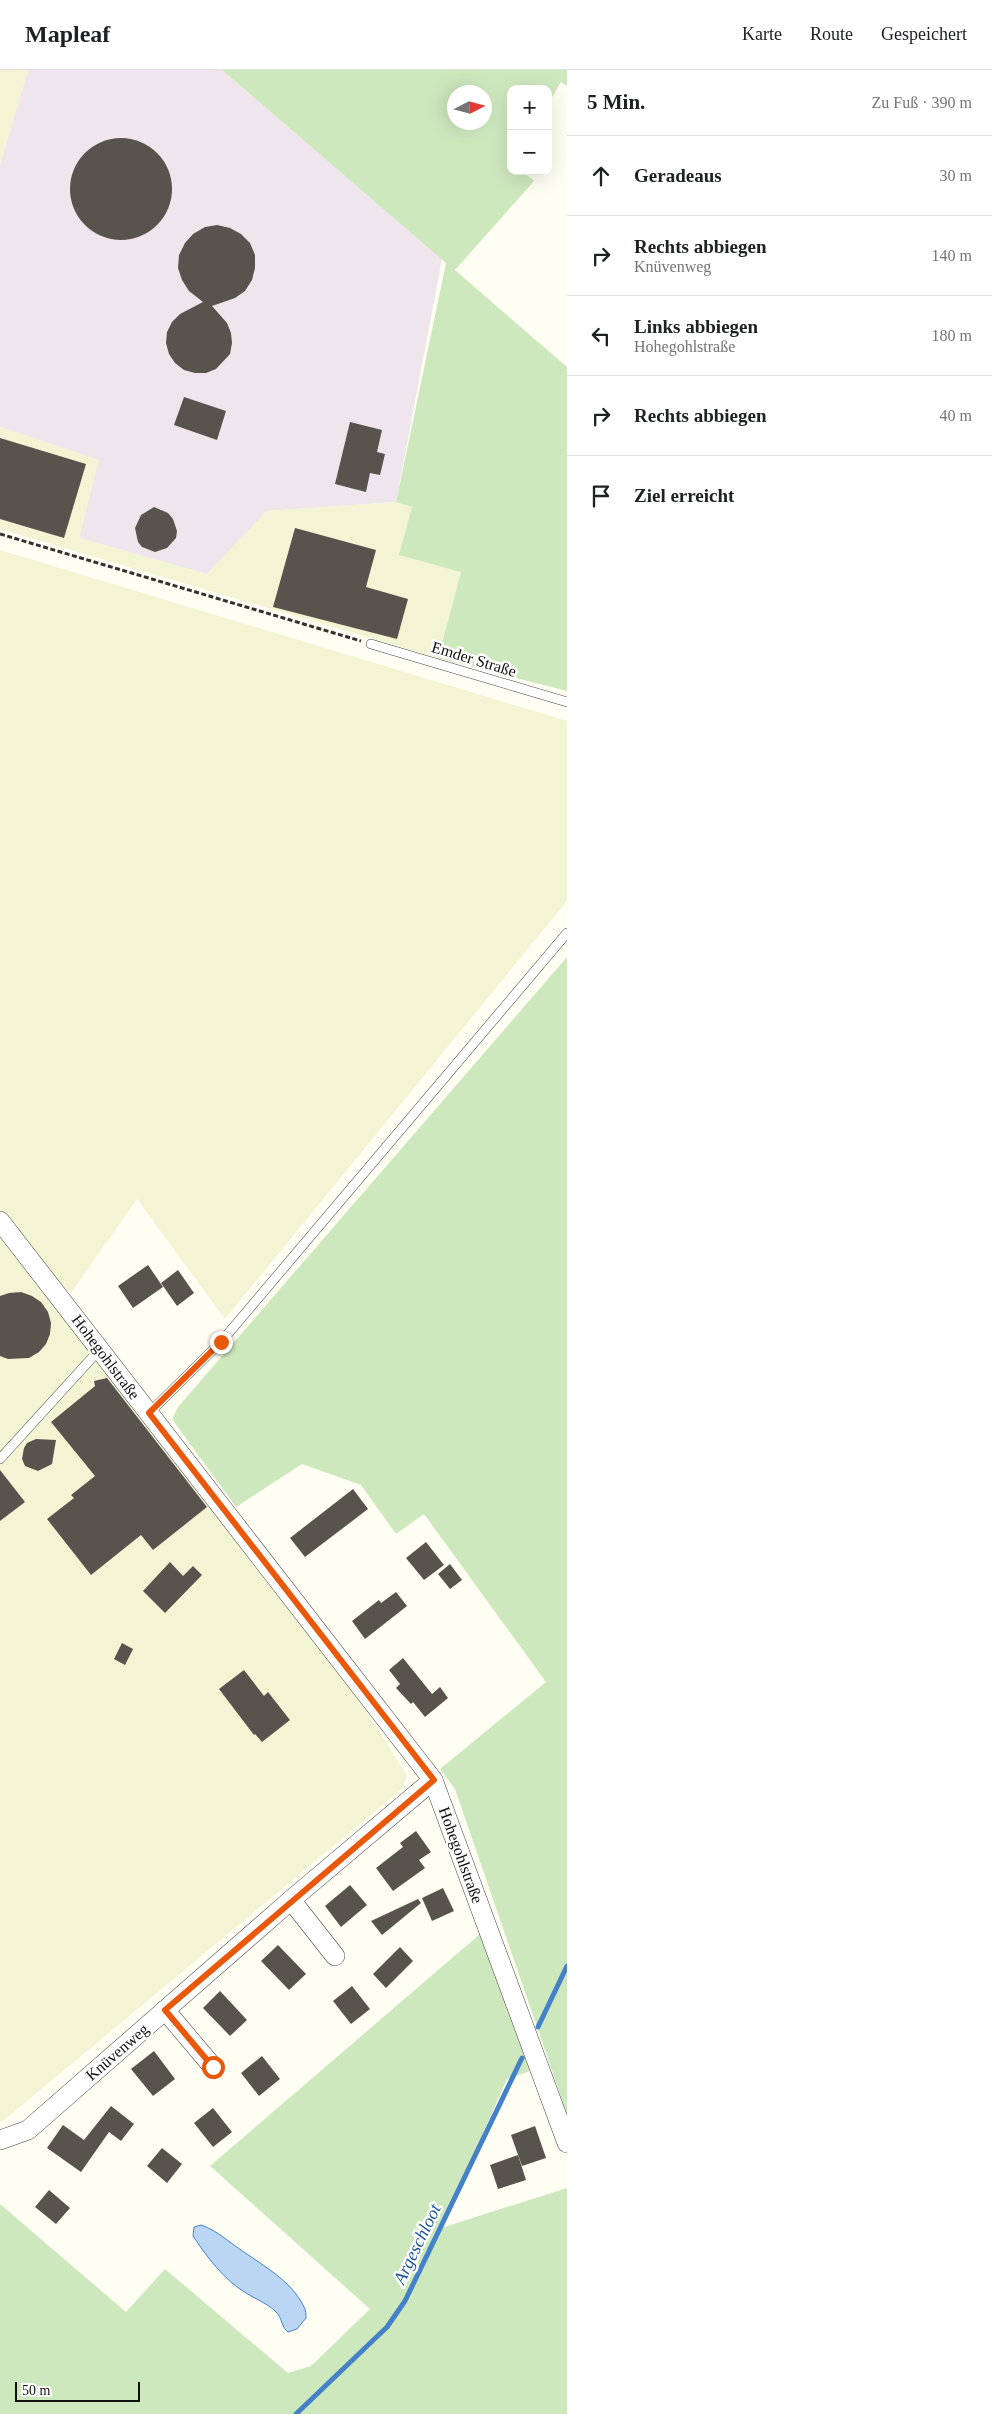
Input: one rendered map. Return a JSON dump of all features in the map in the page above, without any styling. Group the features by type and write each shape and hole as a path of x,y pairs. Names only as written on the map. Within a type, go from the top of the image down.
{"street":[{"name":"Hohegohlstraße","path":"0,1221 434,1780 567,2144"},
{"name":"Knüvenweg","path":"0,2140 28,2130 292,1900 434,1780"},
{"path":"292,1900 335,1956"},
{"path":"165,2010 213,2067"}],"lane":[{"name":"Emder Straße","path":"371,644 567,702"},
{"path":"149,1413 221,1342 567,933"},
{"path":"0,1459 101,1349"}],"path":[{"path":"0,534 371,644"}],"shaded area":[{"path":"28,70 222,70 442,259 396,502 267,511 207,574 79,538 98,460 0,427 0,165"}],"green space":[{"path":"0,70 28,70 0,165"},
{"path":"222,70 567,70 567,86 561,82 552,97 552,85 507,85 507,175 527,175 534,181 455,270 567,367 567,691 438,658 461,572 399,555 412,507 396,502 446,263"},
{"path":"0,427 99,460 79,538 207,574 267,511 396,502 412,506 461,572 438,658 0,529"},
{"path":"0,550 567,721 567,901 225,1319 137,1199 71,1293 0,1231"},
{"path":"567,957 567,2114 455,1789 440,1769 546,1682 424,1514 396,1534 361,1485 302,1464 236,1507 172,1419 178,1407"},
{"path":"0,1232 359,1700 407,1775 403,1788 3,2121 0,2121"},
{"path":"480,1934 530,2071 507,2079 441,2228 567,2188 567,2414 0,2414 0,2204 126,2312 165,2269 288,2373 311,2366 370,2309 210,2166"}],"water":[{"path":"201,2225 219,2234 283,2280 291,2288 306,2312 306,2318 297,2329 288,2332 273,2309 238,2288 216,2267 193,2236 194,2227"}],"building":[{"path":"121,138 131,139 150,146 164,160 171,179 171,199 164,218 150,232 131,239 121,240 111,239 92,232 78,218 71,199 70,189 71,179 78,160 92,146 111,139"},
{"path":"217,225 230,228 241,234 250,243 255,255 255,268 252,280 245,291 235,298 212,306 227,323 231,333 230,354 216,369 206,373 195,373 184,370 175,363 169,354 166,343 167,332 172,322 180,314 203,302 189,291 182,280 178,268 179,255 185,243 193,234 205,227"},
{"path":"184,397 226,411 217,440 174,425"},
{"path":"350,422 382,430 377,452 385,454 380,475 370,473 366,492 335,484"},
{"path":"0,438 86,464 64,538 0,519"},
{"path":"154,507 168,513 173,519 177,531 176,538 167,548 155,552 142,547 138,542 135,528 141,515"},
{"path":"295,528 376,550 366,587 408,599 397,639 273,607"},
{"path":"148,1265 163,1287 133,1308 118,1286"},
{"path":"178,1270 194,1293 177,1306 161,1283"},
{"path":"21,1292 41,1302 48,1312 51,1323 50,1334 46,1344 39,1352 29,1358 8,1359 0,1356 0,1296"},
{"path":"107,1378 207,1507 153,1550 141,1535 91,1575 47,1519 74,1498 71,1495 95,1476 51,1422 95,1386 94,1381"},
{"path":"36,1439 56,1440 52,1464 38,1471 25,1466 22,1459 27,1443"},
{"path":"0,1470 25,1502 0,1521"},
{"path":"353,1489 368,1509 305,1557 290,1538"},
{"path":"426,1542 444,1565 424,1580 406,1558"},
{"path":"170,1562 183,1576 193,1566 202,1575 165,1613 143,1591"},
{"path":"450,1564 462,1580 450,1589 438,1574"},
{"path":"396,1592 407,1606 365,1639 352,1621 379,1600 381,1603"},
{"path":"122,1643 133,1649 125,1665 114,1659"},
{"path":"403,1658 432,1694 440,1687 448,1698 425,1717 413,1702 411,1704 396,1688 400,1684 389,1670"},
{"path":"244,1670 264,1696 268,1692 290,1720 262,1742 254,1735 219,1689"},
{"path":"416,1831 431,1852 419,1860 425,1868 393,1891 376,1868 403,1847 400,1843"},
{"path":"350,1885 367,1905 341,1927 325,1906"},
{"path":"443,1888 454,1911 432,1921 422,1898"},
{"path":"418,1899 421,1903 382,1935 371,1921"},
{"path":"278,1945 306,1974 289,1990 261,1961"},
{"path":"400,1947 413,1961 386,1988 373,1974"},
{"path":"352,1986 370,2009 351,2024 333,2001"},
{"path":"220,1991 247,2020 230,2036 203,2008"},
{"path":"154,2051 175,2079 153,2096 131,2069"},
{"path":"262,2056 280,2079 259,2096 241,2073"},
{"path":"111,2106 134,2124 121,2141 109,2132 81,2172 47,2148 63,2125 84,2140"},
{"path":"213,2108 232,2132 213,2147 194,2123"},
{"path":"535,2126 546,2158 522,2166 511,2135"},
{"path":"162,2148 182,2164 167,2183 147,2166"},
{"path":"518,2155 526,2180 498,2189 490,2165"},
{"path":"49,2190 70,2208 56,2224 35,2207"}],"waterway":[{"name":"Argeschloot","path":"538,2027 567,1966"},
{"name":"Argeschloot","path":"296,2414 387,2327 405,2301 522,2058"}],"route":[{"path":"213,2067 165,2010 434,1780 149,1413 221,1342"}]}
